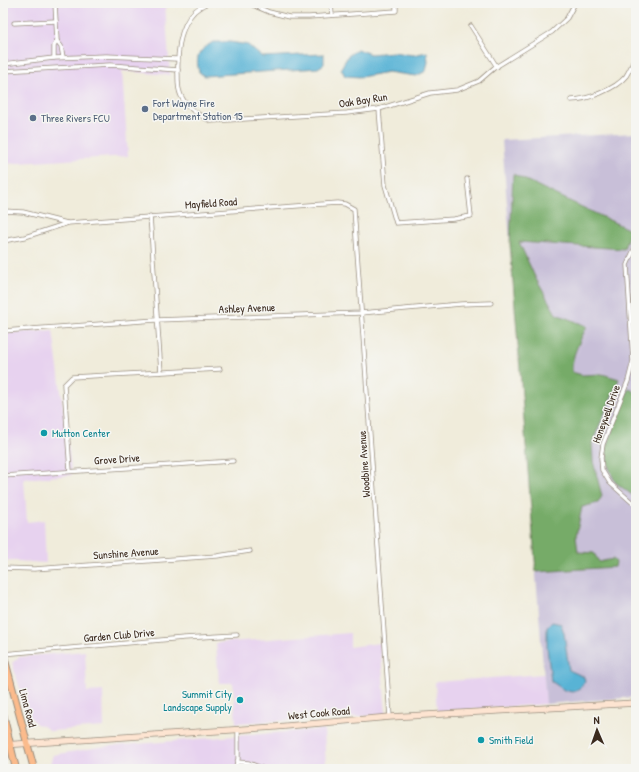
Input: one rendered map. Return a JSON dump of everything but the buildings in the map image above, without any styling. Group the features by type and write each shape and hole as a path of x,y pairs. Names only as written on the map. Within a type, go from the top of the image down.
{"highway":[{"name":"Lima Road","path":"3,653 34,769"},
{"path":"3,714 6,745 16,769"}],"main road":[{"name":"West Cook Road","path":"6,745 390,718 636,703"}],"street":[{"path":"54,58 54,46 57,41 55,3"},
{"path":"248,3 269,12 289,17 332,16 396,11 396,3"},
{"path":"331,3 332,16"},
{"name":"Oak Bay Run","path":"205,4 190,17 180,39 177,59 180,93 184,101 197,114 211,120 347,113 379,109 430,93 456,90 479,81 497,67 552,32 567,18 575,3"},
{"path":"14,23 56,21"},
{"path":"471,26 497,67"},
{"path":"57,41 61,46 63,57"},
{"path":"3,64 63,57 106,56 177,59"},
{"path":"571,100 578,100 607,90 626,76 636,56"},
{"path":"135,57 136,67"},
{"path":"3,71 110,65 178,70"},
{"path":"379,109 385,185 396,223 454,219 471,216 467,179"},
{"name":"Mayfield Road","path":"68,223 337,203 345,204 354,208"},
{"name":"Woodbine Avenue","path":"354,208 390,718"},
{"path":"3,211 23,212 68,223"},
{"path":"150,216 156,320 161,372"},
{"path":"3,241 25,237 68,223"},
{"name":"Honeywell Drive","path":"636,245 627,265 633,361 628,381 603,444 601,458 602,470 610,483 636,506"},
{"name":"Ashley Avenue","path":"3,331 156,320 361,314 461,304 491,303"},
{"path":"70,471 64,384 72,377 220,369"},
{"name":"Grove Drive","path":"3,476 233,461"},
{"name":"Sunshine Avenue","path":"3,568 34,569 217,556 250,551"},
{"name":"Garden Club Drive","path":"3,653 237,635"},
{"path":"235,769 237,762 238,729"},
{"path":"237,762 249,763 264,769"}],"shaded area":[{"path":"3,3 165,3 170,75 122,71 128,156 3,164"},
{"path":"636,133 636,697 546,704 502,140"},
{"path":"3,307 6,333 53,330 72,475 24,479 27,522 44,520 46,563 3,560"},
{"path":"350,633 350,647 380,643 386,715 236,723 233,683 219,683 216,643"},
{"path":"85,651 87,692 103,691 104,727 50,731 42,725 36,724 28,714 12,663 19,657"},
{"path":"544,674 546,704 437,712 435,682"},
{"path":"324,729 326,769 48,769 53,755 100,747"}],"green space":[{"path":"513,174 630,230 624,249 519,242 536,279 556,314 587,326 574,354 572,372 582,375 602,374 619,379 592,443 593,461 602,496 598,503 582,507 576,536 578,552 594,553 599,562 613,559 616,562 615,567 536,572 510,244"},
{"path":"629,388 636,393 636,498 615,482 608,465 606,447"}],"water":[{"path":"213,42 230,42 248,45 262,57 324,54 324,64 318,68 204,76 199,72 198,57 204,48"},
{"path":"357,49 370,54 394,52 413,55 427,52 428,62 426,71 416,76 388,72 361,77 345,76 341,68 348,56"},
{"path":"552,622 561,624 564,633 569,670 584,677 585,681 580,688 572,692 564,690 551,681 547,647 547,627"}],"place":[{"name":"Fort Wayne Fire Department Station 15","path":"145,109"},
{"name":"Three Rivers FCU","path":"33,118"},
{"name":"Mutton Center","path":"44,433"},
{"name":"Summit City Landscape Supply","path":"240,700"},
{"name":"Smith Field","path":"481,740"}]}
